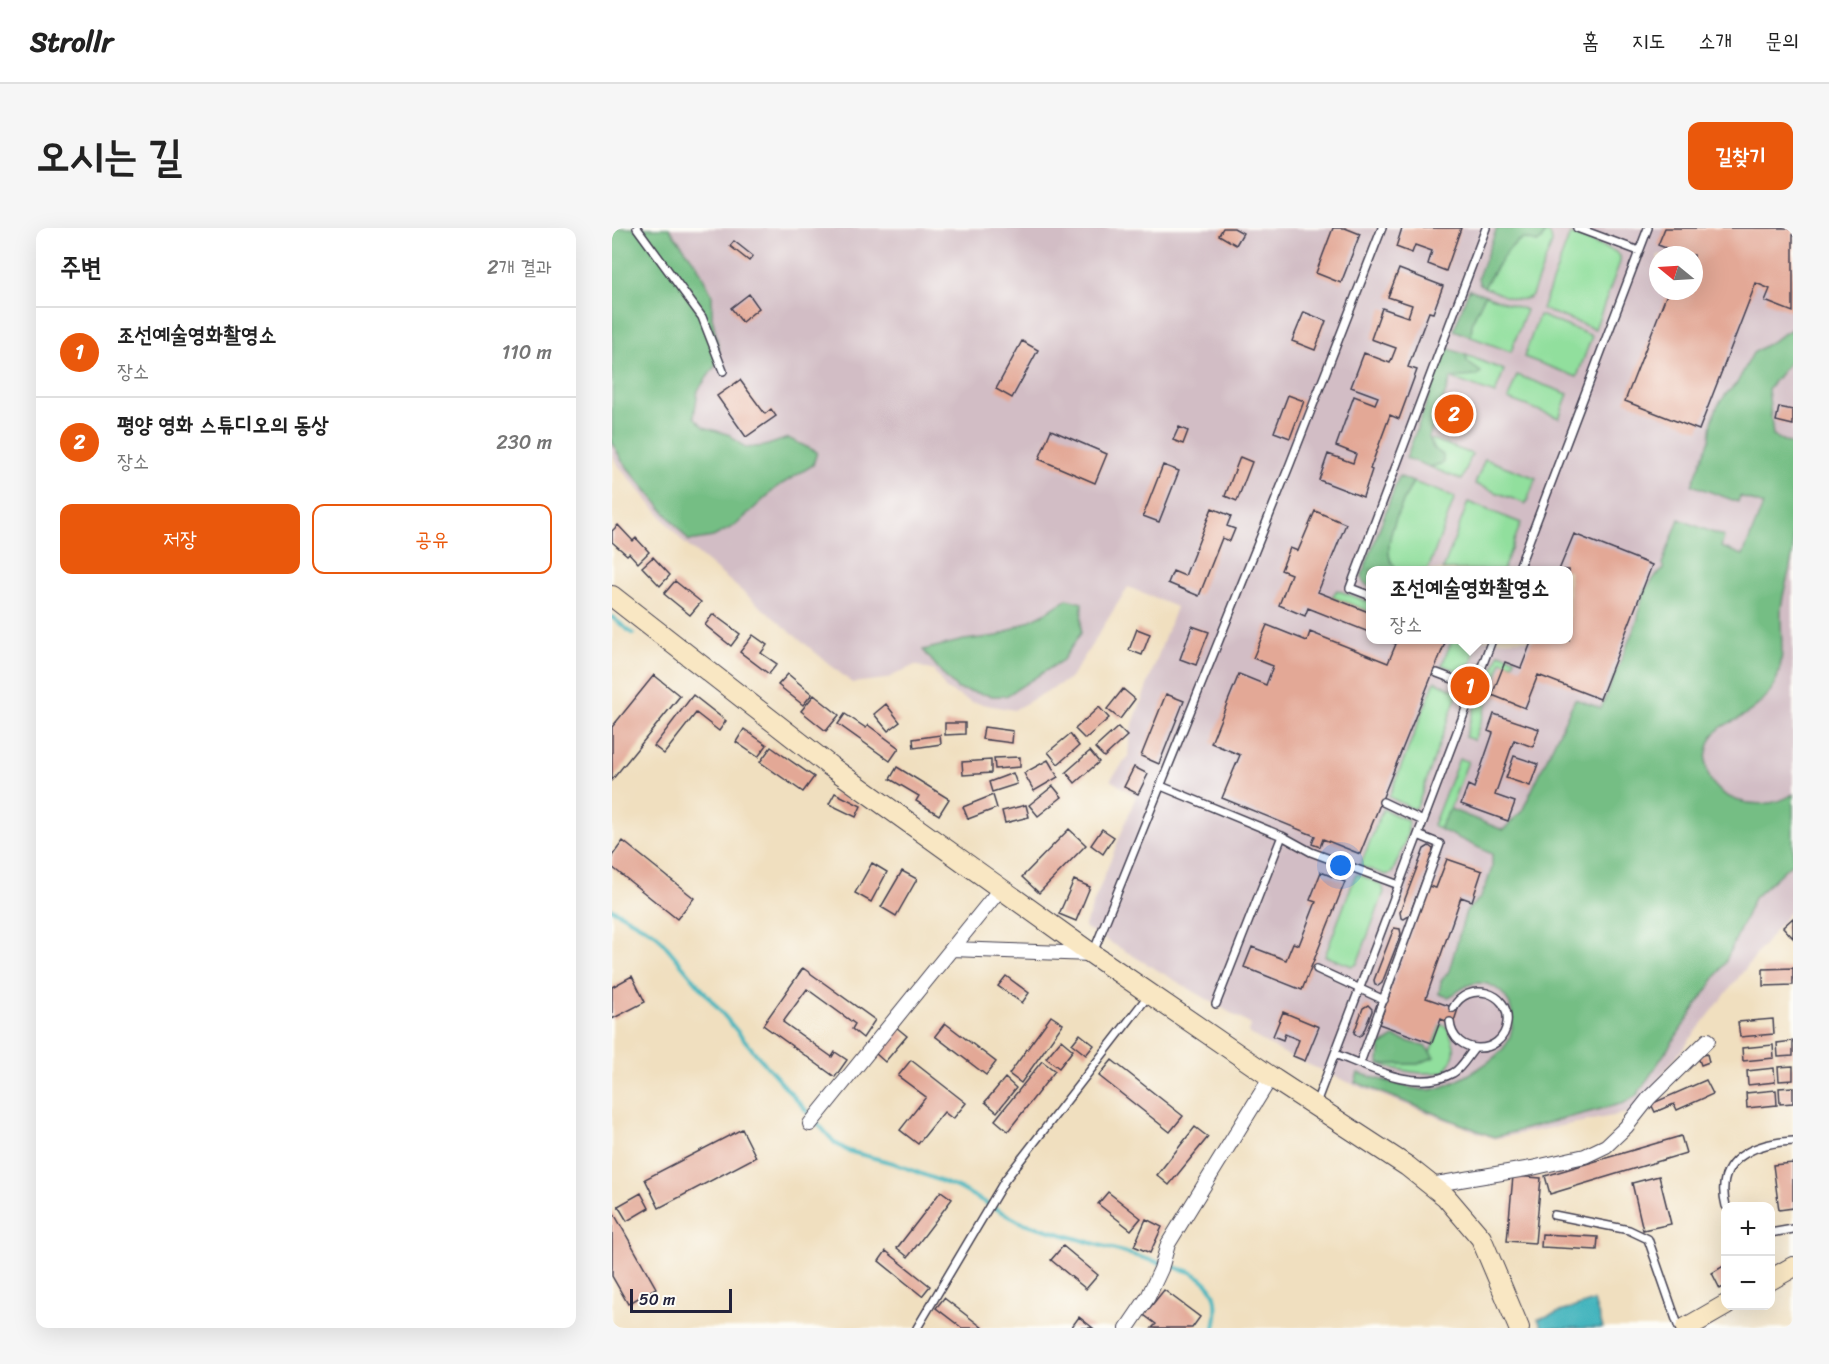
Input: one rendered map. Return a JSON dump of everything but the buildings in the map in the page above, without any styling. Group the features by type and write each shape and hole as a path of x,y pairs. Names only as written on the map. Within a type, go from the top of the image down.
{"main road":[{"path":"612,596 830,766 1092,954 1446,1197 1481,1238 1519,1328"},
{"path":"1775,1277 1793,1267"},
{"path":"1686,1328 1721,1307"}],"street":[{"path":"810,1124 1001,888"},
{"path":"952,949 1092,954"},
{"path":"1431,1185 1532,1168 1585,1156 1606,1146 1626,1127 1649,1098 1708,1040"},
{"path":"1127,1328 1148,1297 1168,1244 1271,1077"}],"lane":[{"path":"637,228 702,317 723,371"},
{"path":"1092,954 1382,228"},
{"path":"1366,594 1350,588 1486,228"},
{"path":"1577,228 1639,251"},
{"path":"1520,566 1648,228"},
{"path":"1316,1106 1489,644"},
{"path":"1437,673 1474,687"},
{"path":"1161,786 1282,836 1311,852 1399,885"},
{"path":"1383,802 1423,821"},
{"path":"1360,1063 1440,844 1418,835"},
{"path":"1216,1004 1282,836"},
{"path":"1317,969 1384,1000"},
{"path":"1450,1022 1454,1036 1463,1045 1474,1049 1487,1048 1497,1042 1504,1033 1508,1021 1505,1009 1498,999 1488,993 1476,991 1465,994 1453,1008"},
{"path":"917,1328 1005,1180 1150,994"},
{"path":"1335,1054 1397,1076 1418,1080 1437,1079 1455,1072 1474,1049"},
{"path":"1725,1202 1723,1186 1729,1169 1739,1156 1772,1144 1793,1141"},
{"path":"1554,1215 1629,1230 1648,1239 1679,1328"},
{"path":"1775,1232 1793,1229"}],"shaded area":[{"path":"612,228 1793,228 1793,908 1633,1112 1494,1139 1352,1084 1289,1056 1248,1033 1251,1025 1084,927 1136,796 1110,780 1128,757 1130,732 1176,607 1128,587 1071,678 1014,710 971,702 946,689 934,671 915,665 886,679 852,683 683,542 617,464 612,454"}],"green space":[{"path":"612,228 669,228 697,265 712,295 712,317 719,350 716,365 698,390 694,417 704,427 730,435 745,448 765,446 788,438 817,452 813,465 777,487 736,525 713,537 689,541 622,461 612,441"},
{"path":"1497,228 1538,228 1546,231 1537,243 1523,239 1512,246 1484,287 1479,283 1478,277"},
{"path":"1546,231 1551,236 1552,243 1532,295 1521,300 1515,299 1484,287 1502,259 1518,241 1523,239 1537,243"},
{"path":"1570,234 1614,251 1620,256 1620,262 1595,329 1542,309"},
{"path":"1469,289 1485,295 1472,322 1471,337 1454,330"},
{"path":"1485,295 1526,310 1511,352 1471,337 1472,322"},
{"path":"1539,315 1592,336 1577,377 1524,357"},
{"path":"1793,328 1793,358 1768,389 1773,436 1793,445 1793,550 1781,609 1781,663 1776,681 1769,693 1755,708 1715,733 1709,743 1706,759 1708,774 1715,786 1725,795 1752,803 1766,803 1781,800 1793,794 1793,862 1754,898 1725,963 1637,1095 1624,1103 1494,1137 1355,1082 1358,1073 1410,1088 1434,1089 1455,1082 1477,1070 1496,1056 1507,1043 1512,1028 1512,1012 1506,998 1498,989 1491,985 1476,983 1448,997 1439,994 1441,981 1449,971 1466,911 1480,898 1487,883 1492,868 1492,854 1439,829 1450,809 1503,830 1522,811 1575,699 1601,708 1638,619 1645,591 1664,569 1662,564 1679,519 1724,537 1721,547 1743,555 1763,505 1740,496 1738,502 1692,485 1710,439 1717,407 1737,383 1753,353"},
{"path":"1447,348 1466,355 1467,362 1481,372 1476,376 1451,378 1429,437 1433,448 1443,455 1443,463 1430,467 1406,458"},
{"path":"1466,355 1504,370 1495,394 1451,378 1463,376 1467,362"},
{"path":"1517,375 1568,394 1559,418 1508,399"},
{"path":"1429,438 1472,454 1462,480 1430,467 1443,463"},
{"path":"1485,459 1536,478 1526,504 1475,484"},
{"path":"1399,476 1413,482 1392,530 1389,550 1390,559 1395,566 1366,566 1366,584 1363,582 1362,575"},
{"path":"1413,482 1455,497 1429,566 1395,566 1390,559 1392,530"},
{"path":"1468,502 1521,523 1505,566 1444,566"},
{"path":"1337,590 1366,601 1366,610 1332,597"},
{"path":"1067,599 1082,603 1081,633 1063,660 1006,696 993,696 958,689 923,650 964,640 998,636 1045,613"},
{"path":"1450,644 1468,644 1473,650 1472,661 1464,673 1442,665"},
{"path":"1499,653 1515,658 1513,664 1502,661 1474,740 1465,737 1475,706 1481,703"},
{"path":"1435,681 1458,692 1417,807 1413,809 1389,797"},
{"path":"1459,759 1468,761 1450,809 1439,829 1433,825"},
{"path":"1383,809 1407,820 1408,826 1404,846 1392,873 1386,875 1360,866"},
{"path":"1358,874 1382,885 1384,892 1357,964 1352,966 1325,956 1355,876"},
{"path":"1441,1025 1446,1026 1454,1045 1454,1055 1444,1072 1411,1072 1379,1064 1418,1064 1434,1057 1430,1052"},
{"path":"1394,1037 1426,1047 1434,1057 1418,1064 1379,1064 1380,1046"}],"water":[{"path":"1594,1301 1603,1328 1542,1328 1538,1319"}],"waterway":[{"path":"612,617 633,634"},
{"path":"612,909 656,934 757,1055 835,1143 848,1151 893,1163 961,1189 1020,1222 1191,1272 1200,1277 1211,1288 1214,1295 1217,1309 1214,1328"}],"place":[{"name":"평양 영화 스튜디오의 동상","path":"1454,414"},
{"name":"조선예술영화촬영소","path":"1470,686"}]}
